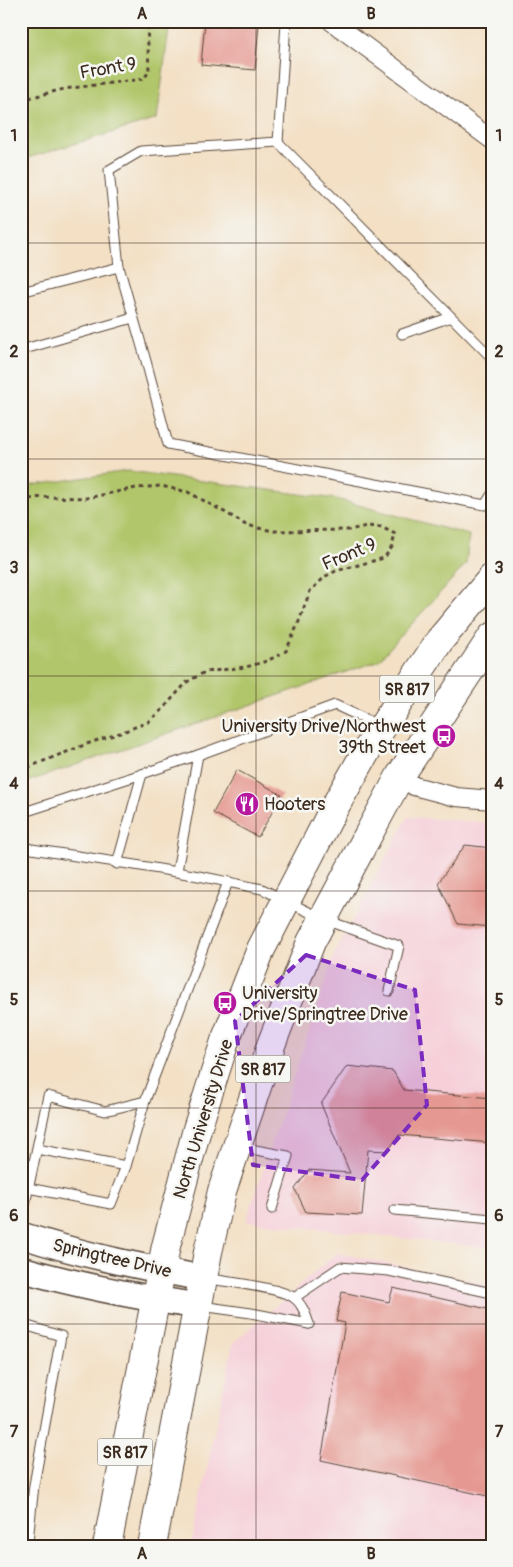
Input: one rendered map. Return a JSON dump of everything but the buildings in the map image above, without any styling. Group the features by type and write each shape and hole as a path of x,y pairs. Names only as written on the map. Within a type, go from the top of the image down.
{"main road":[{"name":"North University Drive","path":"107,1546 166,1246 197,1129 225,1040 261,949 334,810 382,727 440,640 492,578"},
{"name":"SR 817","path":"152,1546 203,1278 222,1192 271,1045 311,942 400,776 492,637"}],"street":[{"path":"331,21 492,140"},
{"path":"400,776 414,786 456,797 492,800"},
{"name":"Springtree Drive","path":"21,1235 68,1250 134,1266 203,1278"},
{"name":"Springtree Drive","path":"21,1269 70,1283 155,1300 198,1306"}],"lane":[{"path":"286,23 278,142 492,358"},
{"path":"278,142 141,151 109,170 119,267 168,444 485,505 492,494"},
{"path":"21,292 119,267"},
{"path":"402,334 451,317"},
{"path":"21,350 134,318"},
{"path":"21,813 198,756 335,706 382,727"},
{"path":"177,871 198,756"},
{"path":"117,864 142,774"},
{"path":"21,847 117,864 177,871 262,889 323,919 399,946 389,991"},
{"path":"25,1187 111,1204 126,1166 145,1101 228,882"},
{"path":"21,1223 25,1187 48,1096 105,1111 145,1101"},
{"path":"237,1146 288,1156 272,1209"},
{"path":"36,1149 126,1166"},
{"path":"394,1210 492,1218"},
{"path":"294,1298 340,1267 388,1272 492,1293"},
{"path":"198,1306 251,1313 309,1324 304,1310 294,1298 281,1292 203,1278"},
{"path":"21,1324 61,1336 25,1542"}],"path":[{"name":"Front 9","path":"21,100 64,89 144,79 149,71 147,21"},
{"name":"Front 9","path":"21,500 43,497 87,498 136,488 161,486 188,492 244,524 258,528 274,531 349,530 367,526 380,527 395,534 392,547 384,558 331,573 310,591 286,651 268,661 246,667 205,672 187,682 162,710 148,722 21,770"}],"highlighted area":[{"path":"306,955 415,990 427,1105 362,1180 253,1165 235,1021"}],"shaded area":[{"path":"408,817 492,823 492,1248 246,1221 335,953"},
{"path":"337,1253 492,1285 492,1546 191,1546 233,1343"}],"green space":[{"path":"21,21 170,21 157,119 21,160"},
{"path":"128,471 336,499 469,535 466,564 378,661 21,784 21,487"}],"place":[{"name":"University Drive/Northwest 39th Street","path":"444,736"},
{"name":"Hooters","path":"247,804"},
{"name":"University Drive/Springtree Drive","path":"225,1003"}]}
